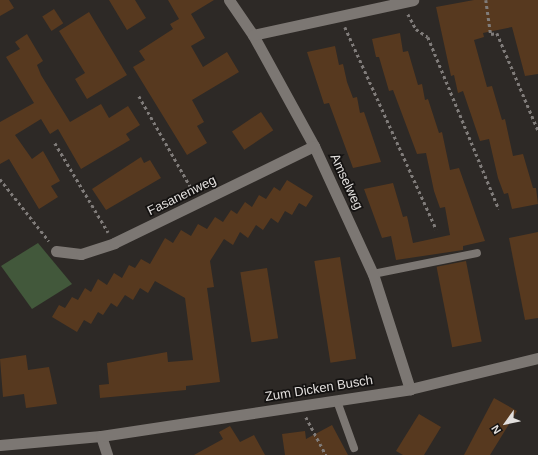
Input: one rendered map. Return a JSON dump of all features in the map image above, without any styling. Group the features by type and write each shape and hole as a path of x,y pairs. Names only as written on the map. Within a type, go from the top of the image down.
{"street":[{"name":"Amselweg","path":"229,0 253,35 314,146 373,274 410,389"},
{"path":"253,35 408,1"},
{"name":"Fasanenweg","path":"56,251 81,254 114,243 200,204 314,146"},
{"name":"Zum Dicken Busch","path":"0,445 101,436 300,407 410,389 538,358"},
{"path":"101,436 107,455"}],"lane":[{"path":"373,274 477,253"},
{"path":"337,401 354,448"}],"path":[{"path":"486,0 492,34 497,33 538,130"},
{"path":"408,1 410,21 428,37 499,209"},
{"path":"340,16 436,229"},
{"path":"138,96 200,204"},
{"path":"55,143 114,243"},
{"path":"0,179 56,251"},
{"path":"300,407 326,455"}],"green space":[{"path":"38,243 72,284 32,309 1,266"}],"building":[{"path":"0,0 9,0 14,8 0,16"},
{"path":"109,0 135,0 146,18 127,30"},
{"path":"168,0 214,0 191,14 205,38 191,46 203,67 227,52 239,72 192,100 204,122 197,126 207,143 187,155 133,67 145,60 139,51 173,29 170,24 179,19"},
{"path":"474,0 538,0 538,74 525,76 512,27 483,33 484,37 474,40 487,87 492,86 502,120 505,119 513,156 523,154 533,188 536,188 538,204 512,209 508,193 504,194 498,178 489,139 480,141 463,91 458,93 454,75 451,76 436,7"},
{"path":"54,9 63,23 52,31 42,17"},
{"path":"89,12 127,75 87,99 75,79 85,73 59,31"},
{"path":"400,33 403,52 408,51 418,85 422,84 425,100 428,99 439,133 442,132 450,170 459,168 485,241 463,246 463,250 396,260 391,236 382,238 364,189 393,183 403,217 407,216 413,243 450,235 445,207 440,208 434,191 426,153 417,154 393,90 389,91 379,57 376,57 372,39"},
{"path":"27,34 43,61 37,65 41,75 70,122 101,104 109,118 128,106 140,125 126,134 130,140 81,169 58,129 50,134 41,119 15,135 32,159 43,151 60,181 51,186 58,197 39,209 9,159 0,164 0,122 34,103 6,57 20,49 15,42"},
{"path":"335,46 339,65 343,64 347,82 353,98 357,97 360,113 364,112 381,162 353,168 329,103 324,104 307,52"},
{"path":"261,112 273,130 244,150 232,132"},
{"path":"141,157 144,163 150,160 161,178 106,210 92,189"},
{"path":"287,180 313,196 306,207 299,203 292,215 285,211 278,223 271,218 263,230 256,225 248,238 240,232 233,245 224,239 210,261 214,287 207,288 220,382 186,386 186,390 100,398 99,385 109,384 107,363 167,352 168,362 193,360 185,298 155,281 148,293 140,288 133,300 125,295 117,307 111,303 103,315 98,312 91,324 84,320 77,332 52,317 59,305 65,308 72,297 78,300 85,288 91,292 98,279 107,285 114,273 122,278 129,265 135,268 141,259 150,264 165,238 173,243 181,230 191,236 198,224 207,229 215,217 223,222 231,210 237,214 245,202 252,207 259,195 266,199 274,187 280,191"},
{"path":"538,232 538,318 525,320 509,238"},
{"path":"340,257 356,359 330,363 314,261"},
{"path":"466,261 482,341 452,347 437,267"},
{"path":"267,268 278,338 251,342 240,272"},
{"path":"26,355 28,370 49,367 57,404 26,408 24,394 3,397 0,359"},
{"path":"494,398 517,411 490,455 464,455"},
{"path":"419,414 441,427 424,455 403,455 396,451"},
{"path":"332,425 348,455 285,455 282,434 305,431 306,439"},
{"path":"230,426 240,442 254,435 265,455 194,455 223,439 219,432"}]}
